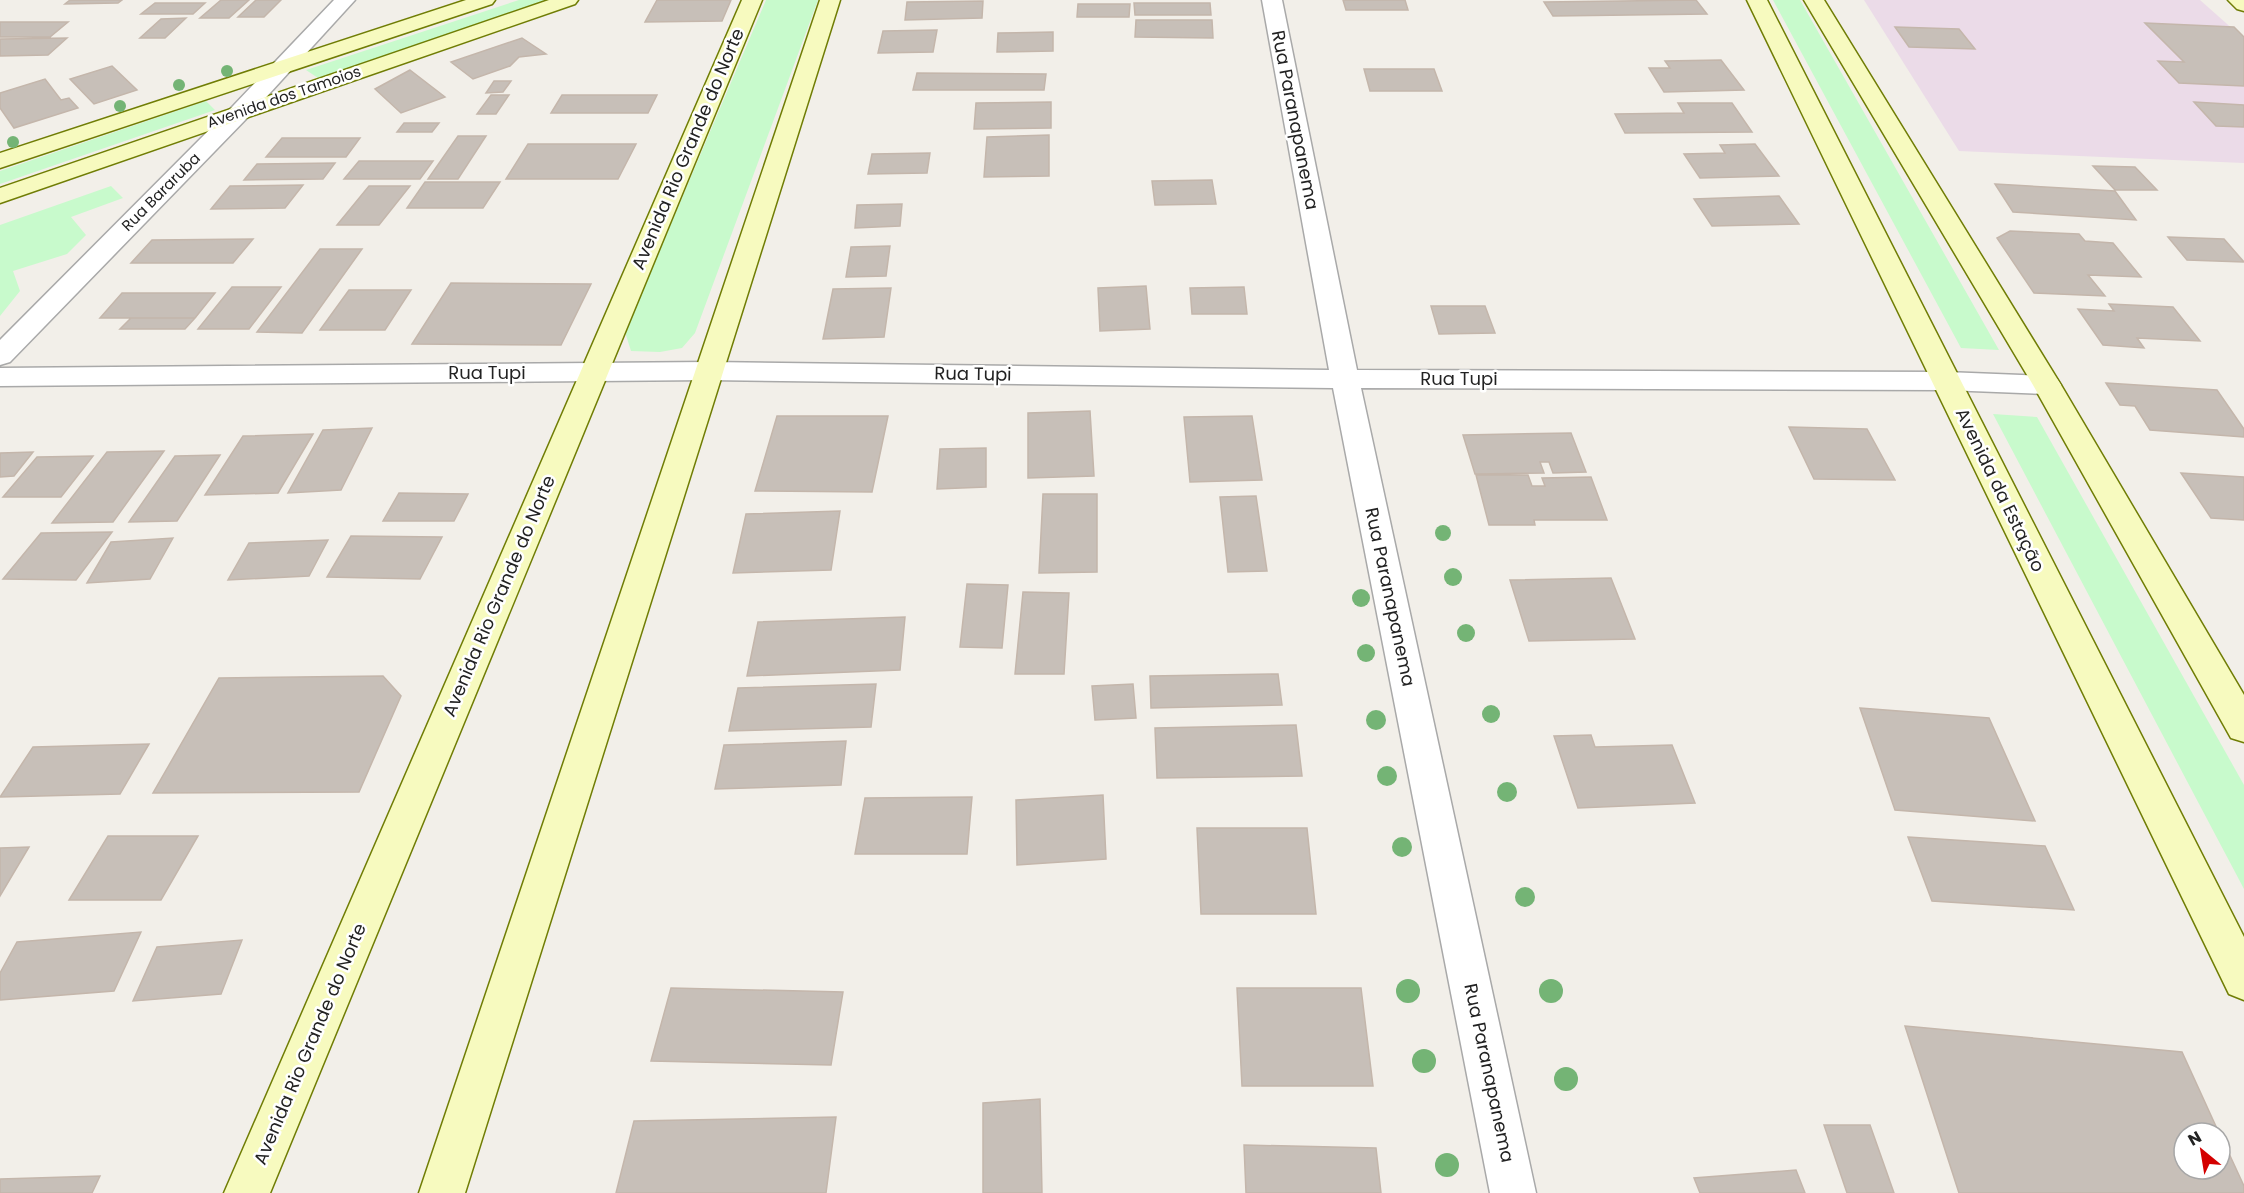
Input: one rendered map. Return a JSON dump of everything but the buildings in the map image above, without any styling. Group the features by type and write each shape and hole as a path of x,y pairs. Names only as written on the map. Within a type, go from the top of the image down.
{"street":[{"name":"Rua Bararuba","path":"0,356 241,111 345,0"},
{"name":"Avenida dos Tamoios","path":"0,160 485,0"},
{"name":"Avenida dos Tamoios","path":"0,196 568,0"},
{"name":"Avenida Rio Grande do Norte","path":"247,1193 752,0"},
{"path":"442,1193 830,0"},
{"name":"Rua Paranapanema","path":"1272,0 1345,379 1514,1193"},
{"name":"Avenida da Estação","path":"1757,0 2244,980"},
{"path":"1814,0 2047,385 2244,727"},
{"path":"2238,0 2244,5"},
{"name":"Rua Tupi","path":"0,377 709,371 1345,379 1946,381 2047,385"}],"shaded area":[{"path":"1864,0 2200,0 2244,39 2244,163 1959,151"}],"green space":[{"path":"519,0 549,0 318,78 306,70"},
{"path":"766,0 818,0 695,333 682,348 660,352 631,351 625,332"},
{"path":"1773,0 1800,0 1999,350 1961,348"},
{"path":"206,101 215,110 0,184 0,171"},
{"path":"111,186 123,198 71,217 86,235 67,254 13,271 20,291 0,316 0,225"},
{"path":"1993,414 2037,417 2244,785 2244,889"}]}
